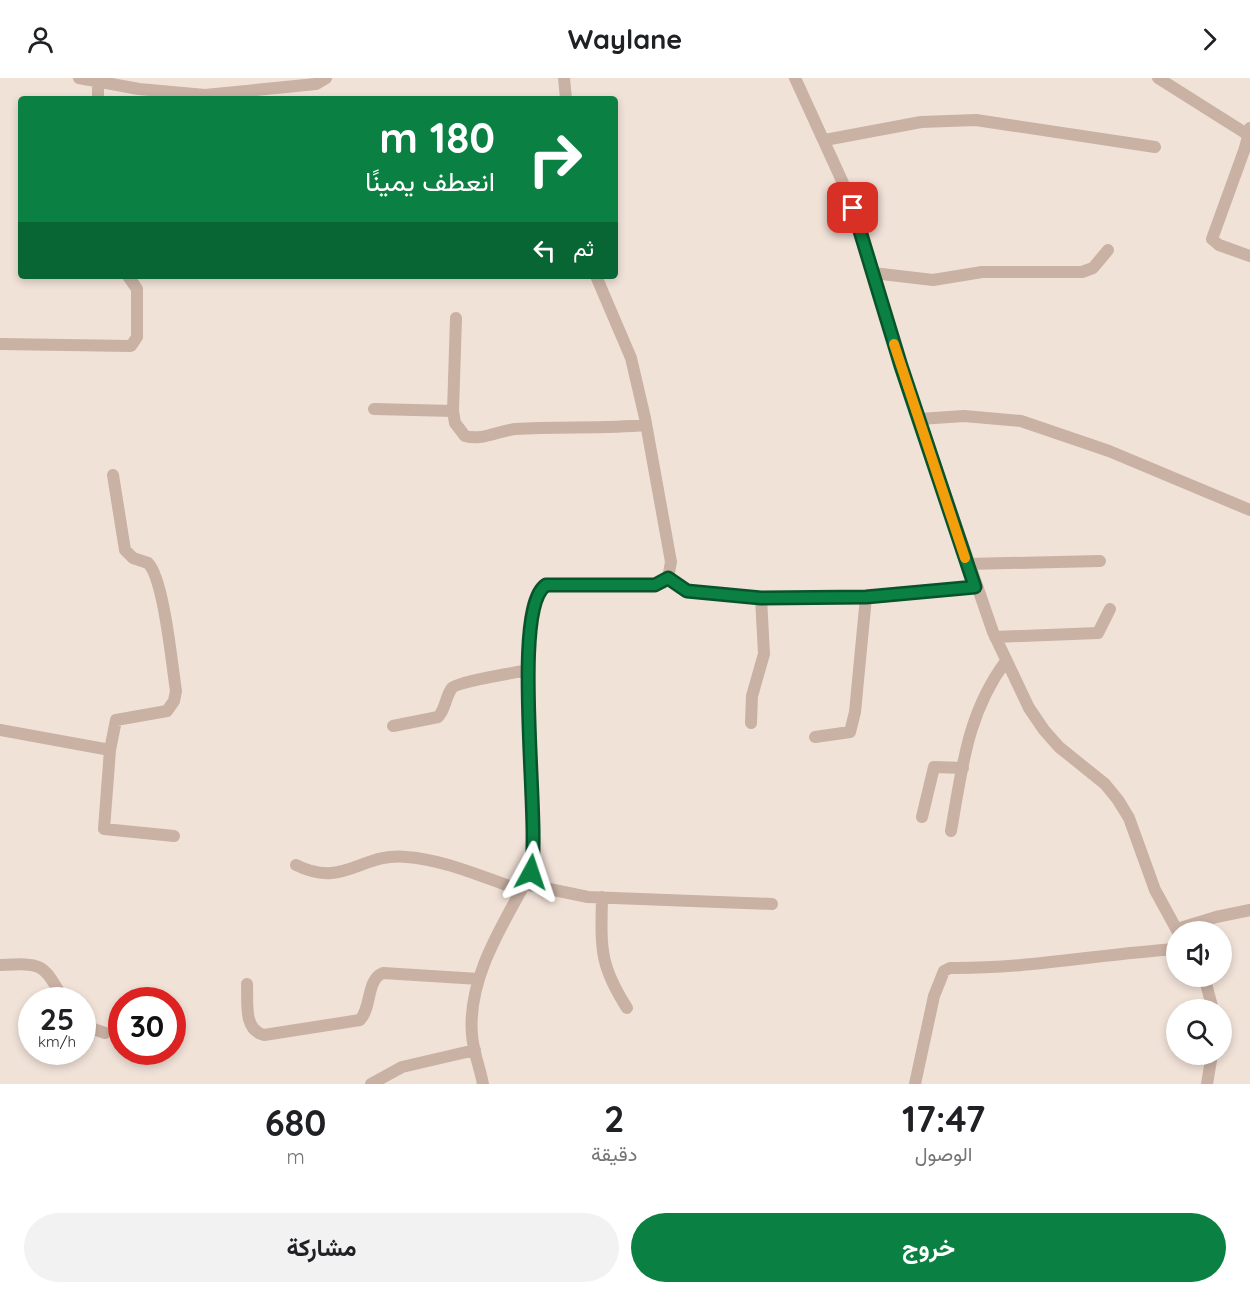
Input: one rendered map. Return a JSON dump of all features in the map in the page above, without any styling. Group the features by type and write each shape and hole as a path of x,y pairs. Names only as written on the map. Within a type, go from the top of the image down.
{"street":[{"path":"79,78 205,95 315,84 326,78"},
{"path":"564,78 566,96"},
{"path":"795,78 852,204 919,419 975,587 995,637 1029,708 1044,730 1059,747 1105,784 1118,800 1129,818 1155,890 1172,921"},
{"path":"1158,78 1250,136"},
{"path":"98,81 98,96"},
{"path":"825,140 921,122 976,120 1155,147"},
{"path":"1250,128 1212,239 1219,245 1250,256"},
{"path":"873,273 933,280 982,272 1082,272 1093,268 1108,250"},
{"path":"0,344 130,346 137,337 137,289 130,279"},
{"path":"597,279 631,358 667,532 671,562 668,578"},
{"path":"456,318 453,411 459,431 472,438 511,430 596,429 646,425"},
{"path":"374,409 453,411"},
{"path":"919,419 964,416 1021,421 1109,451 1250,510"},
{"path":"113,475 125,550 133,558 148,563 154,572 165,619 176,691 174,701 167,711 116,720 110,750 105,830 174,836"},
{"path":"968,564 1100,561"},
{"path":"668,578 687,591 761,598 866,597 975,587"},
{"path":"483,1084 472,1020 473,998 497,937 531,872 534,852 528,739 529,670 536,597 546,585 655,585 668,578"},
{"path":"815,736 850,732 855,712 866,597"},
{"path":"751,723 752,696 764,654 761,598"},
{"path":"995,637 1098,633 1110,609"},
{"path":"951,831 968,736 981,700 1006,661"},
{"path":"393,726 438,717 443,712 448,694 458,683 529,670"},
{"path":"0,730 110,750"},
{"path":"922,817 934,767 963,768"},
{"path":"296,865 311,871 337,873 345,872 371,859 408,856 445,864 523,887 568,895 772,904"},
{"path":"602,897 602,958 614,987 627,1008"},
{"path":"1204,921 1250,910"},
{"path":"915,1084 934,996 944,971 950,968 1012,967 1121,952 1166,950"},
{"path":"0,965 31,963 40,966 56,987"},
{"path":"247,984 249,1024 253,1030 264,1035 360,1020 368,1006 373,981 383,973 479,979"},
{"path":"96,1030 105,1033"},
{"path":"371,1084 402,1067 476,1050"},
{"path":"1207,1084 1210,1065"}],"slow traffic":[{"path":"894,344 965,558"}],"route":[{"path":"531,872 534,852 528,739 529,670 533,609 536,597 546,585 655,585 663,583 668,578 687,591 761,598 825,599 975,587 901,366 853,208"}]}
